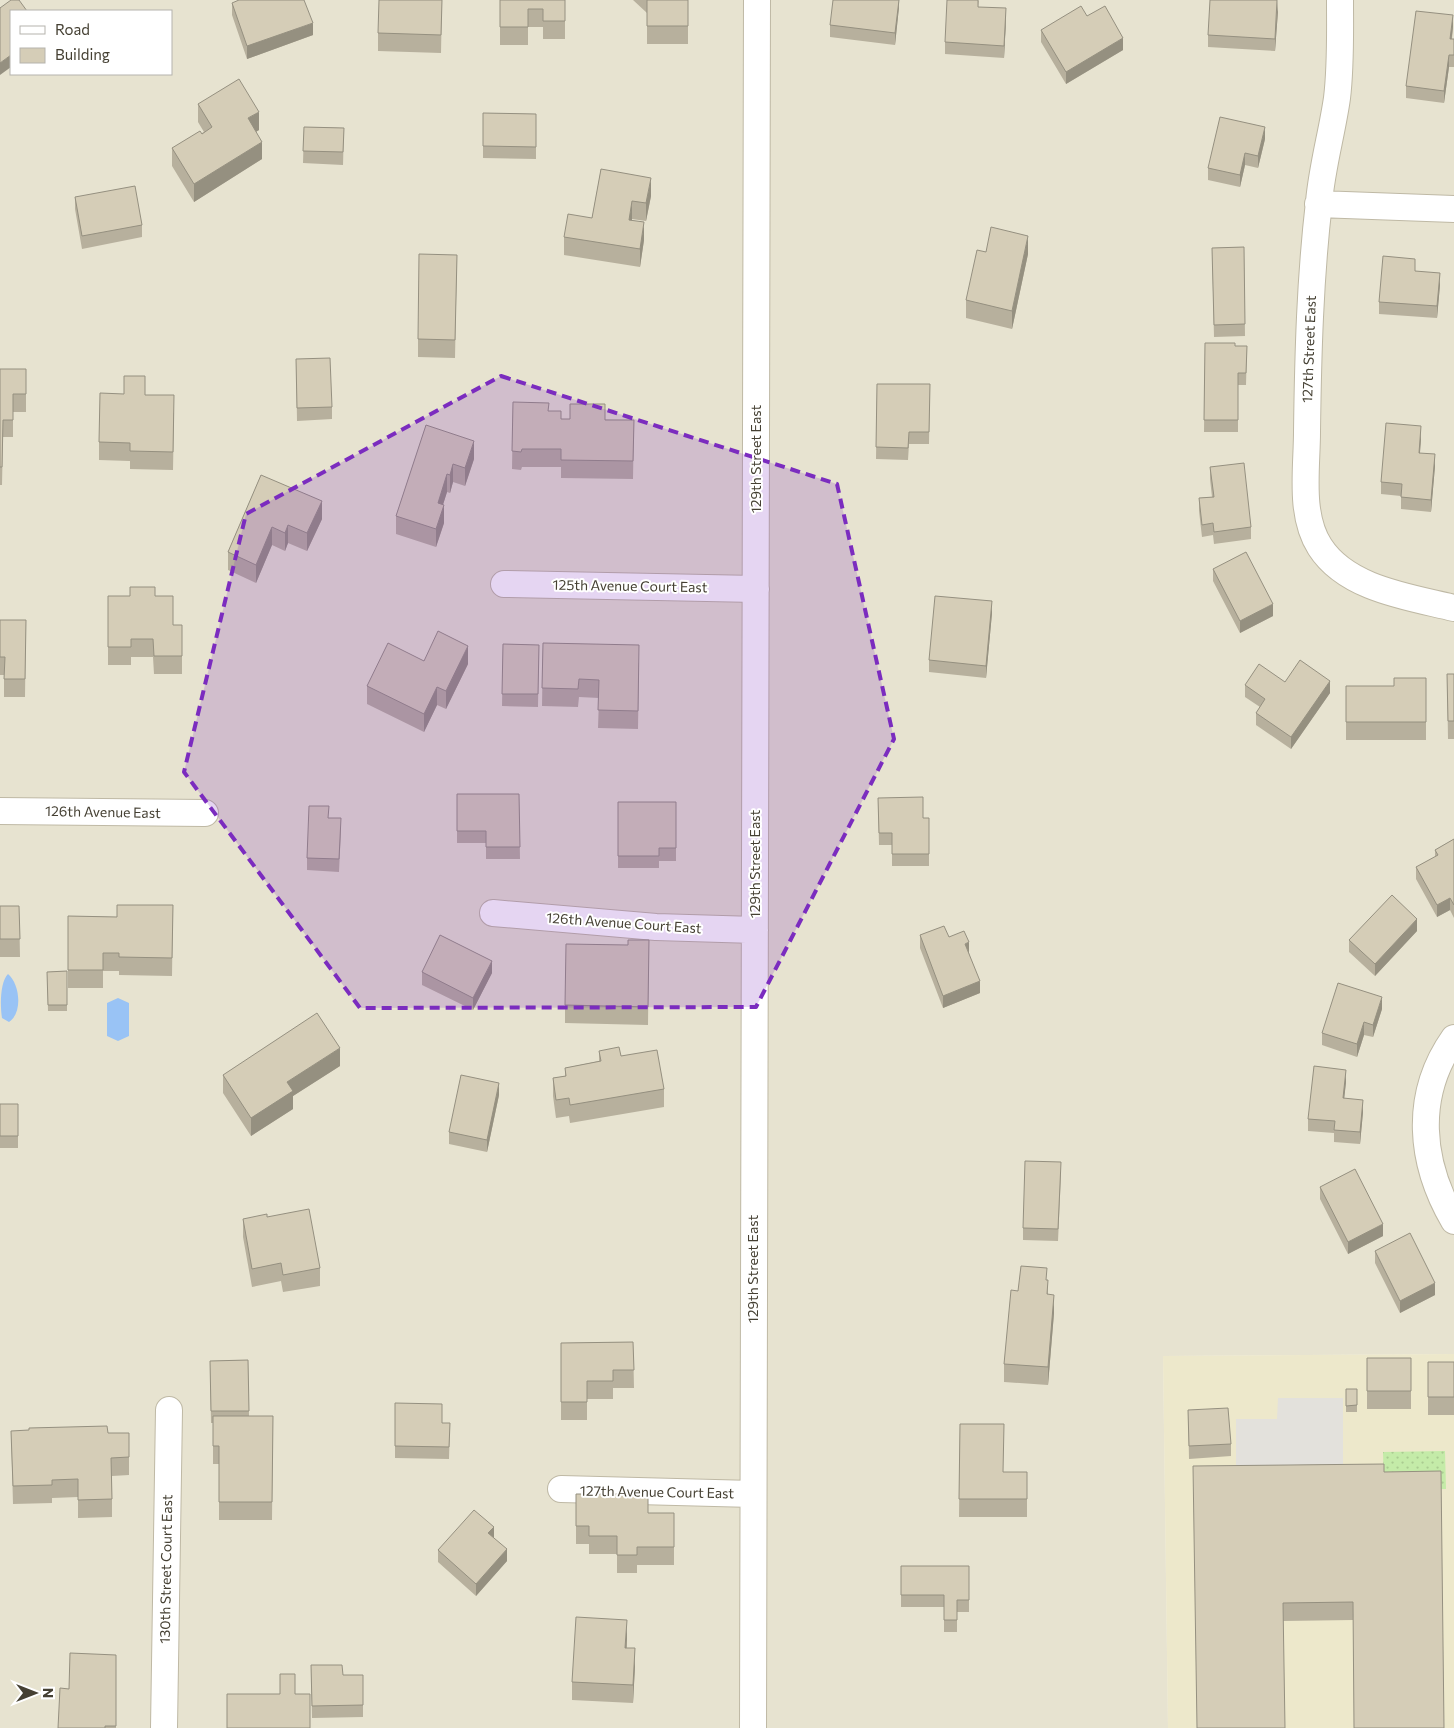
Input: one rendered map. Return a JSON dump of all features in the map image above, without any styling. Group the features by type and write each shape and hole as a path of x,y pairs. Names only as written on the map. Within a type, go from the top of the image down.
{"street":[{"name":"129th Street East","path":"752,1728 757,0"},
{"name":"127th Street East","path":"1340,0 1340,74 1318,204 1312,267 1308,355 1307,506 1312,529 1319,546 1331,560 1346,572 1371,585 1454,608"},
{"path":"1318,204 1454,209"},
{"name":"125th Avenue Court East","path":"504,584 756,589"},
{"name":"126th Avenue East","path":"0,811 205,813"},
{"name":"126th Avenue Court East","path":"493,913 656,927 755,930"},
{"path":"1454,1038 1439,1063 1430,1087 1424,1126 1426,1146 1438,1190 1454,1221"},
{"name":"130th Street Court East","path":"164,1728 168,1410"},
{"name":"127th Avenue Court East","path":"561,1489 752,1494"}],"highlighted area":[{"path":"501,376 837,484 894,739 756,1007 360,1008 184,772 246,514"}],"shaded area":[{"path":"0,0 1454,0 1454,1354 1163,1356 1168,1728 0,1728"},
{"path":"1454,1354 1454,1728 1168,1728 1163,1356"},
{"path":"1278,1398 1343,1398 1343,1470 1236,1470 1236,1419 1277,1419"}],"green space":[{"path":"1445,1451 1446,1489 1384,1490 1383,1452"}],"water":[{"path":"8,974 15,984 18,998 16,1012 9,1022 2,1018 1,1007 3,983"},
{"path":"118,998 129,1003 129,1036 118,1041 107,1036 107,1003"}],"building":[{"path":"11,0 19,0 26,10 10,10 10,56 0,63 0,8"},
{"path":"239,0 304,0 313,23 247,46 232,3"},
{"path":"379,0 442,0 441,35 378,33"},
{"path":"500,0 565,0 565,21 543,21 543,9 528,9 528,27 500,27"},
{"path":"647,0 688,0 688,26 647,26"},
{"path":"833,0 899,0 895,33 830,25"},
{"path":"947,0 978,0 978,7 1006,8 1004,46 945,42"},
{"path":"1210,0 1277,0 1275,39 1208,35"},
{"path":"1081,6 1087,16 1105,6 1123,38 1066,72 1041,30"},
{"path":"1416,11 1453,15 1450,39 1454,39 1454,55 1449,55 1444,91 1406,86"},
{"path":"239,79 259,112 248,118 262,142 194,184 172,148 200,131 202,134 212,127 198,104"},
{"path":"483,113 536,114 536,147 483,146"},
{"path":"1220,117 1265,127 1258,156 1245,153 1240,175 1208,168"},
{"path":"304,127 344,128 343,152 303,151"},
{"path":"601,169 651,178 646,203 632,201 629,220 644,222 640,249 564,237 568,214 592,218"},
{"path":"135,186 142,225 82,236 75,197"},
{"path":"991,227 1028,236 1012,311 966,300 977,250 986,252"},
{"path":"1244,247 1245,324 1214,325 1212,248"},
{"path":"419,254 457,255 455,340 418,339"},
{"path":"1383,256 1415,259 1415,271 1440,273 1437,306 1379,302"},
{"path":"1205,343 1235,343 1235,346 1247,346 1246,373 1238,373 1238,420 1204,420"},
{"path":"330,358 332,407 297,408 296,359"},
{"path":"0,369 26,369 26,394 13,394 13,420 3,420 2,467 0,467"},
{"path":"124,376 145,376 145,395 174,395 173,452 130,451 130,443 99,442 100,393 124,394"},
{"path":"877,384 930,384 929,432 909,432 908,448 876,447"},
{"path":"513,402 549,403 548,411 561,411 561,419 570,419 570,404 605,404 605,420 634,420 633,461 561,460 561,449 522,449 521,452 512,451"},
{"path":"1386,423 1421,426 1419,453 1435,454 1431,500 1401,497 1402,484 1381,482"},
{"path":"426,425 474,441 465,468 453,464 450,475 447,474 438,503 444,505 436,529 396,516"},
{"path":"1244,463 1251,527 1214,532 1213,523 1202,525 1199,498 1214,497 1210,467"},
{"path":"261,475 322,501 307,533 288,525 285,533 272,527 256,565 228,552"},
{"path":"1246,552 1273,604 1240,621 1213,569"},
{"path":"130,587 155,587 155,596 173,596 173,625 182,625 182,656 154,656 153,639 131,639 131,647 108,647 108,596 130,596"},
{"path":"935,596 992,601 986,666 929,660"},
{"path":"0,620 26,620 25,679 4,679 5,657 0,657"},
{"path":"438,631 468,646 446,691 437,687 424,714 367,686 388,643 424,661"},
{"path":"543,643 639,645 638,711 598,710 599,680 579,679 578,689 542,688"},
{"path":"503,644 539,645 538,694 502,694"},
{"path":"1300,660 1330,681 1291,737 1256,713 1265,699 1245,685 1259,664 1285,682"},
{"path":"1447,674 1454,674 1454,721 1448,721"},
{"path":"1394,678 1426,678 1426,722 1346,722 1346,686 1394,686"},
{"path":"457,794 519,794 520,847 486,847 486,831 457,831"},
{"path":"923,797 923,818 929,818 929,854 892,854 892,833 879,833 878,798"},
{"path":"618,802 676,802 676,848 659,848 659,856 618,856"},
{"path":"309,806 329,806 328,818 341,818 339,859 307,858"},
{"path":"1454,839 1454,905 1450,898 1437,905 1416,867 1438,855 1435,850"},
{"path":"1392,895 1417,919 1375,964 1349,940"},
{"path":"117,905 173,905 172,958 119,957 119,953 103,953 103,970 68,970 68,916 117,917"},
{"path":"0,906 19,906 20,939 0,939"},
{"path":"944,926 949,937 964,931 969,942 965,944 980,981 943,996 920,935"},
{"path":"440,935 492,961 473,998 422,972"},
{"path":"628,940 649,940 648,1007 565,1005 566,944 628,945"},
{"path":"67,971 67,1005 48,1005 47,972"},
{"path":"1338,983 1382,997 1373,1025 1364,1022 1357,1044 1322,1033"},
{"path":"317,1013 340,1048 287,1082 293,1091 251,1118 223,1075"},
{"path":"619,1047 621,1056 657,1050 664,1089 570,1105 569,1098 556,1100 553,1078 566,1076 565,1068 601,1061 599,1051"},
{"path":"1314,1066 1346,1070 1343,1098 1363,1100 1360,1132 1334,1130 1335,1121 1308,1119"},
{"path":"461,1075 499,1083 487,1140 449,1132"},
{"path":"0,1104 18,1104 18,1136 0,1136"},
{"path":"1025,1161 1061,1162 1058,1229 1023,1228"},
{"path":"1355,1169 1383,1224 1348,1242 1320,1187"},
{"path":"309,1209 320,1268 283,1275 281,1263 252,1269 243,1219 267,1214 267,1217"},
{"path":"1410,1233 1435,1283 1400,1301 1375,1251"},
{"path":"1021,1266 1047,1268 1047,1294 1054,1295 1048,1367 1004,1364 1011,1290 1018,1291"},
{"path":"633,1342 634,1370 613,1370 613,1381 587,1381 587,1402 561,1402 561,1343"},
{"path":"1367,1358 1411,1358 1411,1391 1367,1391"},
{"path":"248,1360 249,1411 211,1411 210,1361"},
{"path":"1428,1362 1454,1362 1454,1397 1428,1397"},
{"path":"1346,1389 1357,1389 1357,1405 1346,1406"},
{"path":"395,1403 442,1404 442,1423 450,1423 449,1447 395,1446"},
{"path":"1228,1408 1231,1444 1189,1446 1188,1410"},
{"path":"213,1416 273,1416 272,1502 219,1502 219,1446 213,1446"},
{"path":"960,1424 1004,1424 1003,1472 1027,1472 1027,1499 959,1499"},
{"path":"107,1426 108,1433 129,1433 129,1457 111,1458 112,1499 78,1500 78,1479 52,1480 52,1485 13,1486 11,1431 29,1430 29,1428"},
{"path":"1384,1464 1384,1472 1441,1471 1444,1728 1354,1728 1353,1602 1283,1603 1285,1728 1197,1728 1193,1466"},
{"path":"576,1494 648,1494 648,1513 674,1513 674,1547 637,1547 637,1555 617,1555 617,1536 589,1536 589,1526 576,1526"},
{"path":"474,1510 494,1527 488,1533 507,1549 476,1584 438,1550"},
{"path":"901,1566 969,1566 969,1600 957,1600 957,1620 944,1620 944,1595 901,1595"},
{"path":"576,1617 627,1620 625,1648 635,1648 633,1685 572,1682"},
{"path":"70,1653 116,1655 116,1726 105,1726 105,1728 58,1728 60,1688 69,1689"},
{"path":"311,1665 342,1665 343,1675 363,1675 363,1705 312,1706"},
{"path":"280,1674 295,1674 295,1694 310,1694 310,1728 227,1728 227,1694 280,1694"}]}
